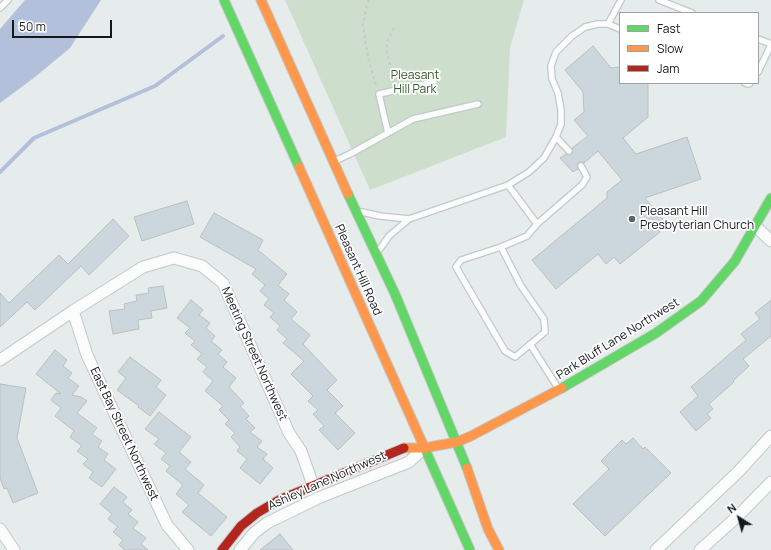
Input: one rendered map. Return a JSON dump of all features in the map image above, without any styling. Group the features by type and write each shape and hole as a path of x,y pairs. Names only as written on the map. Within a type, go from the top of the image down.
{"main road":[{"name":"Pleasant Hill Road","path":"224,0 470,550"},
{"name":"Pleasant Hill Road","path":"261,0 333,162 395,294 457,442 488,529 499,550"},
{"name":"Park Bluff Lane Northwest","path":"457,442 559,390 656,333 701,301 735,261 771,198"},
{"name":"Ashley Lane Northwest","path":"222,550 241,526 257,513 279,500 403,448 424,448 457,442"}],"street":[{"path":"755,226 771,241"},
{"name":"Meeting Street Northwest","path":"0,360 143,267 174,258 202,266 223,283 289,433 301,452 313,485"},
{"name":"East Bay Street Northwest","path":"73,312 86,355 167,525 188,550"},
{"path":"656,550 738,472 771,436"},
{"name":"Ashley Lane Northwest","path":"240,550 254,533 267,523 318,498 409,462 424,448"},
{"path":"700,550 738,516 771,482"},
{"path":"0,530 14,550"}],"lane":[{"path":"0,8 8,0"},
{"path":"608,24 621,0"},
{"path":"659,0 689,12"},
{"path":"376,254 389,236 409,219 508,185 529,172 544,158 556,137 561,124 561,110 558,93 552,79 551,66 556,52 572,36 585,27 598,24 608,24 619,29"},
{"path":"759,39 771,45 759,70"},
{"path":"388,133 379,94 434,82"},
{"path":"333,162 414,119 478,104"},
{"path":"556,137 569,151"},
{"path":"501,247 521,286 544,319 545,332 515,357 505,351 456,267 461,260 501,247 527,236 537,224 582,185 587,177 581,166"},
{"path":"508,185 537,224"},
{"path":"356,211 380,216 409,219"},
{"path":"530,344 559,390"}],"path":[{"path":"369,0 367,4 364,26 368,57 379,94"},
{"path":"394,28 386,42 396,90"}],"green space":[{"name":"Pleasant Hill Park","path":"285,0 524,0 510,48 506,137 370,190"}],"water":[{"path":"25,0 101,0 70,48 0,103 0,29"}],"building":[{"path":"593,46 611,68 619,67 619,84 648,84 648,117 623,138 636,154 687,137 701,179 645,198 663,219 655,226 660,232 620,264 614,257 606,264 598,254 556,289 532,260 607,198 607,192 622,180 598,151 584,163 579,162 577,166 578,169 573,172 560,158 566,154 572,154 572,148 588,136 574,120 584,112 583,92 565,70"},
{"path":"187,201 194,224 142,241 134,217"},
{"path":"214,213 263,240 258,250 287,274 278,285 289,294 284,300 297,312 291,319 310,335 303,344 337,380 327,390 343,406 335,413 355,433 338,450 319,430 324,426 313,414 318,410 308,401 313,396 291,374 304,361 283,343 287,339 277,330 280,326 270,317 274,313 264,305 269,299 260,291 265,285 252,274 256,269 200,237"},
{"path":"113,219 129,236 89,275 81,266 35,310 27,302 0,327 0,293 9,303 59,255 68,264"},
{"path":"163,286 167,308 151,311 152,318 138,320 139,329 113,334 109,311 125,309 124,304 137,301 136,295 149,293 148,288"},
{"path":"191,300 203,310 199,315 210,323 206,328 215,336 211,341 222,350 218,354 227,362 223,367 236,378 229,387 244,403 240,406 249,416 246,419 255,428 250,432 262,441 257,447 267,454 263,459 273,468 260,484 240,468 247,459 237,451 240,447 231,437 235,433 225,424 229,420 219,410 223,406 205,391 213,381 203,372 207,367 197,359 202,354 191,345 195,341 185,333 190,328 177,318"},
{"path":"771,300 771,336 743,359 749,366 733,381 734,382 709,404 713,409 707,414 711,418 696,431 680,412 698,396 691,387 746,340 741,334 760,319 755,313"},
{"path":"55,350 67,360 63,366 72,373 68,378 79,386 72,395 81,397 87,401 77,413 97,428 92,434 102,441 98,447 108,454 104,460 116,469 102,487 89,478 93,472 83,464 88,459 77,451 82,446 70,437 74,431 55,416 61,408 51,400 56,393 61,394 36,374"},
{"path":"130,357 161,380 156,387 166,395 150,416 117,390 126,378 118,372"},
{"path":"0,384 26,388 17,438 38,493 13,503 7,488 4,489 0,478"},
{"path":"159,412 191,437 179,452 191,462 185,469 204,485 198,493 227,517 211,536 182,512 189,505 176,494 183,485 166,471 170,466 161,459 166,453 154,444 159,439 145,429"},
{"path":"633,438 643,449 645,447 671,473 605,536 573,504 609,469 601,461 622,440 626,444"},
{"path":"114,487 127,497 123,502 132,510 128,514 138,522 133,528 146,538 141,544 148,550 125,550 119,545 123,540 113,532 118,527 108,519 112,514 100,504"},
{"path":"280,534 293,550 260,550"}],"waterway":[{"path":"0,172 34,138 155,86 223,36"}],"traffic: fast":[{"path":"224,0 299,167"},
{"path":"348,194 395,294 467,468"},
{"path":"562,388 656,333 701,301 735,261 771,198"},
{"path":"425,449 470,550"}],"traffic: slow":[{"path":"261,0 348,194"},
{"path":"299,167 425,449"},
{"path":"404,448 424,448 457,442 562,388"},
{"path":"467,468 488,529 499,550"}],"traffic: jam":[{"path":"222,550 241,526 257,513 279,500 404,448"}],"place":[{"name":"Pleasant Hill Presbyterian Church","path":"632,219"}]}
